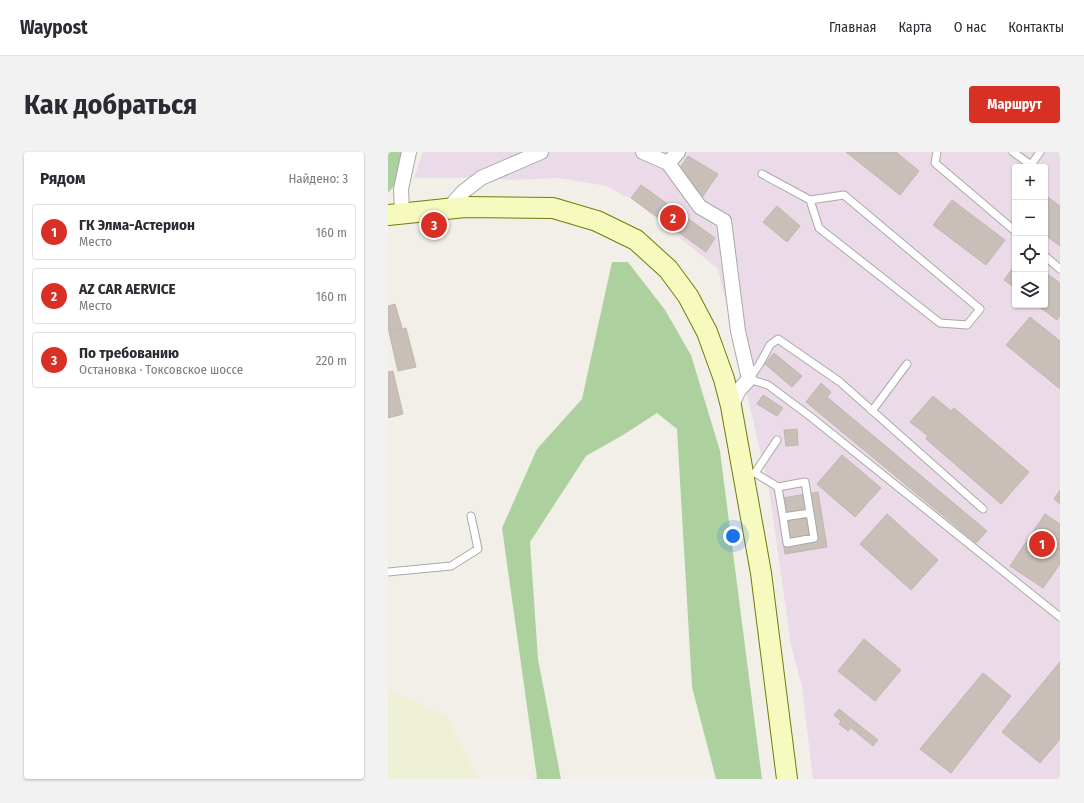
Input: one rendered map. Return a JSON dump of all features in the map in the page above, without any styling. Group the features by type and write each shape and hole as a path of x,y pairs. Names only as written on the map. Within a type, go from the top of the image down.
{"main road":[{"path":"395,214 465,207 553,208 597,221 636,240 668,269 688,296 708,332 724,379 749,474 787,779"}],"street":[{"path":"395,214 409,152"},
{"path":"448,209 463,192 481,178 541,152"},
{"path":"643,152 668,163 700,206 724,221 738,331 749,379 739,390 731,406"},
{"path":"668,163 678,152"}],"lane":[{"path":"937,152 935,163 1012,228"},
{"path":"1013,152 1031,165 1040,152"},
{"path":"762,174 810,200 844,195 980,310 967,325 940,323 819,228 810,200"},
{"path":"1048,258 1060,268"},
{"path":"983,509 840,382 778,339 770,345 749,379 768,385 811,417 1060,617"},
{"path":"872,411 907,364"},
{"path":"777,440 749,474 778,487 805,482 814,538 788,543 778,487"},
{"path":"783,517 810,513"},
{"path":"388,572 451,566 478,549 471,516"}],"shaded area":[{"path":"423,152 1060,152 1060,779 813,779 802,687 791,645 769,489 718,269 631,198 622,195 607,186 558,178 516,180 481,178 414,178"}],"green space":[{"path":"388,152 404,152 394,186 388,193"},
{"path":"612,262 628,262 665,310 691,355 720,451 762,779 716,779 692,687 677,429 657,413 623,435 586,456 530,542 538,659 561,779 534,779 537,778 502,528 537,449 582,399"},
{"path":"388,690 446,715 478,779 388,779"}],"building":[{"path":"846,152 896,152 919,171 900,195"},
{"path":"688,156 718,174 701,199 687,176 680,168"},
{"path":"641,185 715,238 706,252 631,198"},
{"path":"1048,197 1060,206 1060,246 1048,237"},
{"path":"952,200 1005,240 986,265 933,225"},
{"path":"777,206 800,226 787,242 763,222"},
{"path":"1012,269 1012,286 1004,280"},
{"path":"1048,274 1060,283 1060,316 1057,320 1041,308 1048,308"},
{"path":"395,304 402,328 388,331 388,306"},
{"path":"1030,317 1060,341 1060,389 1006,345"},
{"path":"406,328 416,367 398,371 389,332"},
{"path":"774,353 802,376 792,387 765,364"},
{"path":"393,371 403,414 388,418 388,372"},
{"path":"821,383 831,392 827,397 987,531 976,543 806,402"},
{"path":"763,395 783,408 777,416 757,404"},
{"path":"933,396 951,411 954,408 1029,472 1001,504 926,439 928,436 910,422"},
{"path":"797,429 798,445 786,446 784,430"},
{"path":"842,455 881,488 855,517 817,484"},
{"path":"1060,490 1060,504 1054,499"},
{"path":"818,492 827,547 785,554 777,499"},
{"path":"887,514 938,560 911,590 860,544"},
{"path":"1045,514 1060,524 1060,564 1043,588 1010,566"},
{"path":"864,639 901,670 875,701 838,671"},
{"path":"1060,662 1060,739 1040,763 1002,732"},
{"path":"983,673 1011,696 951,773 920,749"},
{"path":"839,709 878,740 873,746 851,728 848,731 839,724 841,721 834,715"}],"place":[{"name":"AZ CAR AERVICE","path":"673,218"},
{"name":"По требованию","path":"434,225"},
{"name":"ГК Элма-Астерион","path":"1042,544"}]}
